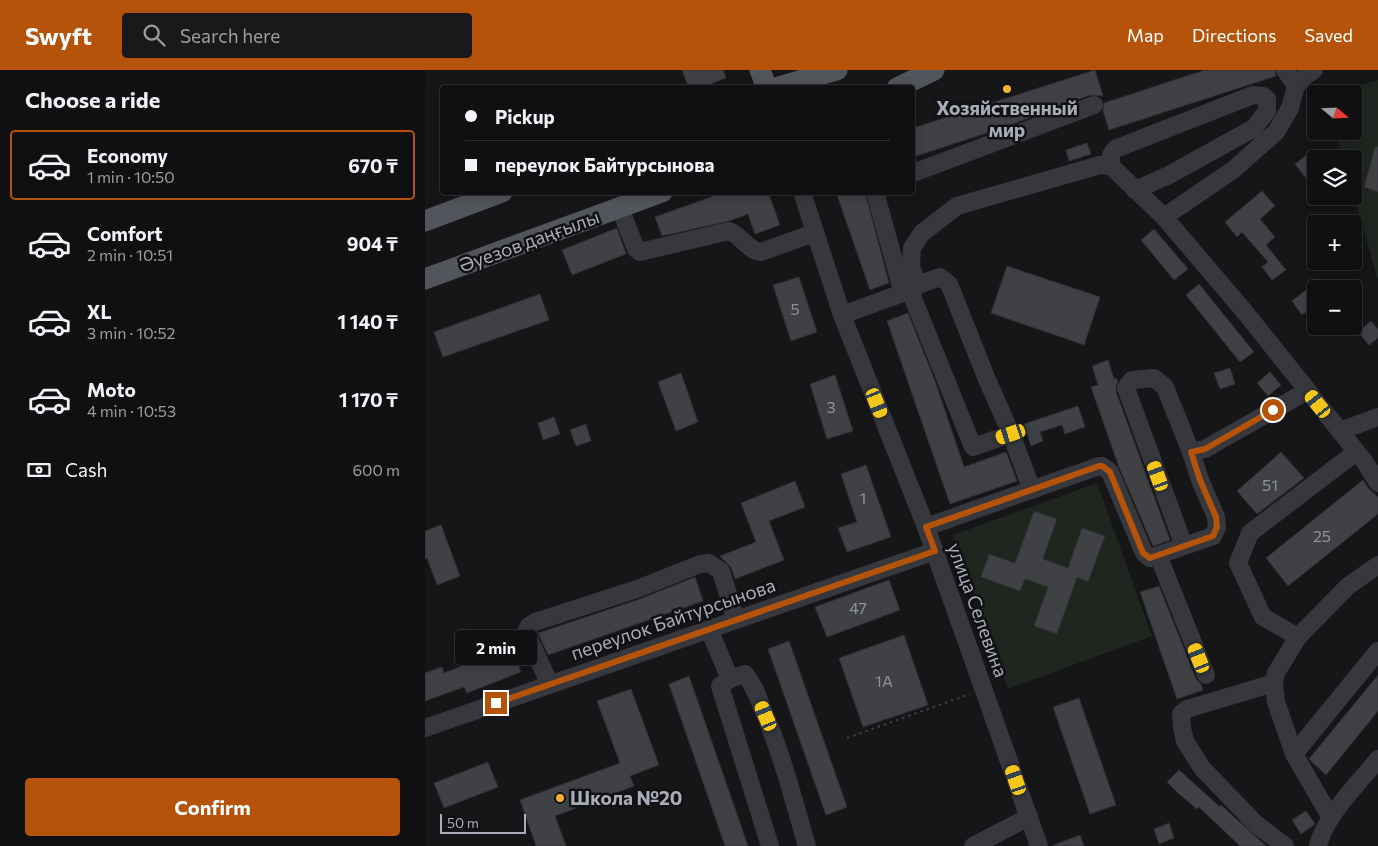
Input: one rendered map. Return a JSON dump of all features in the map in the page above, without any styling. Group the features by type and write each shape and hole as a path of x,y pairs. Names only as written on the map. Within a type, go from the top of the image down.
{"main road":[{"path":"760,70 766,85"},
{"path":"785,85 837,70"},
{"path":"903,85 934,70"},
{"path":"425,221 494,195"},
{"name":"Әуезов даңғылы","path":"425,279 654,195"}],"street":[{"path":"1285,70 1297,86"},
{"path":"1164,217 1233,170 1276,132 1290,108 1297,86 1305,76 1315,70"},
{"path":"1111,166 1111,155 1115,149 1253,95 1263,96 1267,99 1267,111 1254,128 1169,175 1135,190"},
{"path":"915,172 1094,105"},
{"path":"910,290 912,248 922,233 957,206 1100,165 1111,166 1164,217 1244,311 1357,452 1378,483"},
{"name":"улица Селевина","path":"803,195 842,315 935,551 1039,846"},
{"path":"876,195 910,290 973,446 1011,434"},
{"path":"620,208 636,249 640,252 729,231 735,232 755,251 761,252 814,233"},
{"path":"842,315 941,278 945,279 949,284 1011,434 1032,490"},
{"path":"926,527 1102,466 1110,472 1143,553 1150,558 1213,536 1217,527 1216,517 1165,386 1154,378 1132,380 1126,388 1184,546"},
{"path":"1191,452 1205,449 1307,391"},
{"path":"1340,431 1378,416"},
{"path":"1298,637 1263,617 1238,562 1250,533 1357,452"},
{"name":"переулок Байтурсынова","path":"425,728 935,551"},
{"path":"1158,555 1206,675"},
{"path":"549,685 526,632 529,626 535,622 637,589 700,564 709,563 721,571 736,620"},
{"path":"1331,818 1294,754 1276,702 1274,683 1276,674 1298,637 1348,586 1378,565"},
{"path":"709,629 730,679"},
{"path":"1294,754 1378,651"},
{"path":"770,846 721,686 730,679 745,674 752,683 773,732 807,846"},
{"path":"1274,683 1187,709 1181,714 1181,728 1185,741 1202,768 1256,824 1285,846"},
{"path":"1318,846 1323,830 1331,818 1378,759"},
{"path":"973,846 1029,817"}],"path":[{"path":"847,738 984,689"}],"shaded area":[{"path":"1378,80 1378,277 1362,224 1362,215 1359,215 1357,205 1362,205 1362,150 1340,150 1338,140 1363,140 1363,85 1361,85"},
{"path":"1097,483 1152,636 1008,689 953,535"}],"building":[{"path":"682,70 723,70 726,78 708,85 688,85"},
{"path":"1095,70 1103,96 1090,95 1002,128 915,156 915,127"},
{"path":"1205,70 1275,70 1276,76 1109,130 1103,111 1104,103"},
{"path":"1087,143 1091,154 1069,161 1066,150"},
{"path":"1375,147 1378,147 1378,192 1364,187"},
{"path":"1307,155 1307,176 1305,177 1295,164"},
{"path":"1262,191 1275,206 1260,219 1275,237 1266,245 1286,270 1272,280 1262,267 1268,262 1242,232 1237,237 1225,222"},
{"path":"717,195 769,195 780,225 755,234 748,214 729,221 662,236 655,217"},
{"path":"837,195 866,195 889,283 870,290"},
{"path":"617,228 626,254 572,275 562,250"},
{"path":"1154,229 1188,269 1174,280 1141,240"},
{"path":"1007,266 1100,297 1084,345 991,313"},
{"path":"799,277 817,332 791,341 773,285"},
{"path":"1199,284 1254,352 1240,362 1186,295"},
{"path":"1306,290 1307,311 1302,315 1292,301"},
{"path":"540,294 549,320 443,357 434,332"},
{"path":"908,313 935,381 964,467 1006,452 1017,481 950,504 887,321"},
{"path":"1371,321 1378,329 1378,338 1369,345 1361,335 1362,329"},
{"path":"1108,360 1114,379 1116,378 1118,381 1116,392 1170,540 1153,546 1119,467 1091,387 1098,385 1092,366"},
{"path":"1230,368 1235,384 1220,389 1214,373"},
{"path":"1270,372 1281,385 1268,396 1257,383"},
{"path":"681,373 698,422 676,431 658,382"},
{"path":"835,375 853,431 827,439 810,384"},
{"path":"1078,406 1085,427 1065,434 1062,425 1040,432 1043,441 1031,446 1024,424"},
{"path":"554,417 560,434 543,440 538,423"},
{"path":"586,424 591,441 576,446 570,430"},
{"path":"1281,452 1304,478 1257,514 1237,491"},
{"path":"866,465 891,537 847,552 838,528 857,522 841,474"},
{"path":"1363,480 1378,497 1378,514 1288,586 1266,558"},
{"path":"795,481 805,507 769,521 784,560 735,579 731,567 720,556 756,542 741,503"},
{"path":"1034,511 1057,519 1043,559 1068,568 1082,528 1105,536 1088,582 1077,577 1057,634 1034,626 1048,587 1025,579 1020,591 981,577 989,554 1015,563"},
{"path":"441,525 460,576 437,585 427,558 425,559 425,531"},
{"path":"695,577 703,601 548,655 538,633 640,599"},
{"path":"889,580 900,610 827,637 815,607"},
{"path":"1159,586 1196,679 1201,684 1203,690 1177,699 1140,592"},
{"path":"904,635 928,705 863,727 839,658"},
{"path":"789,641 847,807 826,815 768,649"},
{"path":"511,647 521,672 467,693 464,687 425,701 425,673 442,667 444,673"},
{"path":"1378,675 1378,711 1326,775 1309,759"},
{"path":"689,676 748,846 725,846 669,684"},
{"path":"631,689 659,765 630,776 634,786 555,816 566,846 536,846 520,800 620,763 597,701"},
{"path":"1079,698 1116,805 1090,814 1053,707"},
{"path":"488,762 498,787 444,808 434,783"},
{"path":"1179,770 1266,846 1240,846 1199,807 1197,809 1179,794 1167,782"},
{"path":"1306,811 1315,824 1301,834 1292,820"},
{"path":"1169,823 1174,838 1159,844 1154,829"},
{"path":"1080,835 1084,846 1054,846 1054,845"}],"place":[{"name":"Хозяйственный мир","path":"1007,89"},
{"name":"Школа №20","path":"560,798"}],"route":[{"path":"496,703 935,551 926,527 1099,466 1106,468 1110,472 1143,553 1150,558 1176,550 1213,536 1217,527 1216,517 1200,480 1191,452 1205,449 1273,410"}]}
